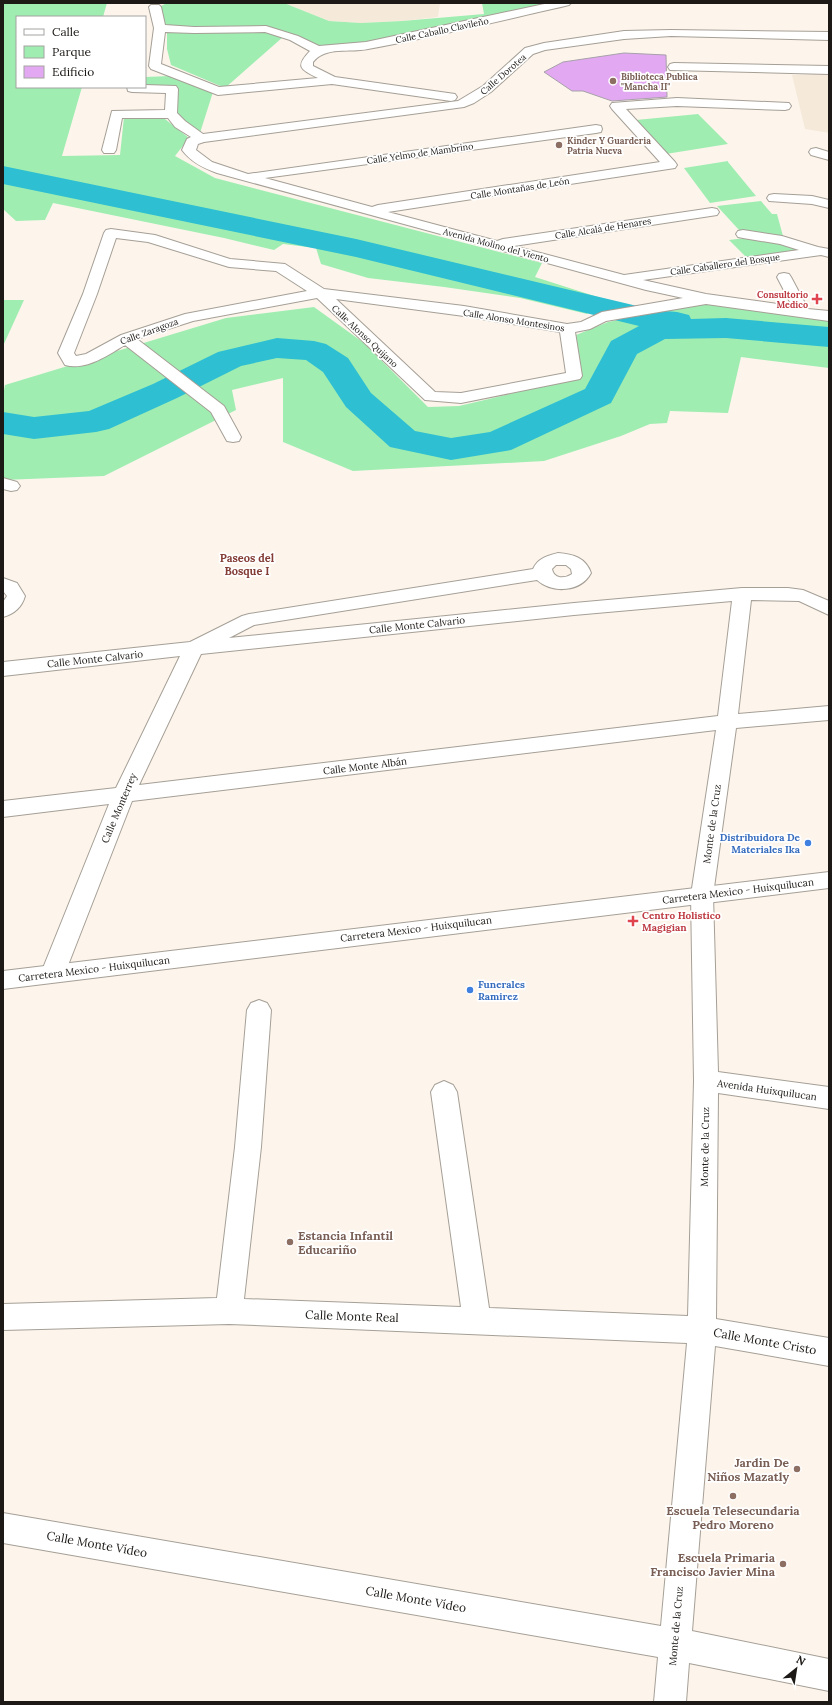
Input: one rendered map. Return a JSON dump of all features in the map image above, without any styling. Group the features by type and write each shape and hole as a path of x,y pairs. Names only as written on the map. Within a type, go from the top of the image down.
{"street":[{"name":"Calle Caballo Clavileño","path":"319,51 366,46 565,3"},
{"path":"155,7 160,28 155,66 218,91 332,80 470,100"},
{"path":"160,28 194,30 266,29 294,38 319,51 309,58 307,61 307,68 332,80"},
{"name":"Calle Dorotea","path":"201,138 460,104 470,100 487,89 529,51 544,47 624,35 672,33 829,36"},
{"path":"674,67 829,70"},
{"path":"132,88 172,89 171,114 180,124 201,138"},
{"name":"Calle Montañas de León","path":"369,211 670,165 616,106 677,102 785,106"},
{"path":"109,150 116,114 171,114"},
{"name":"Calle Yelmo de Mambrino","path":"244,177 596,129"},
{"name":"Avenida Molino del Viento","path":"201,138 192,142 189,150 198,160 244,177 620,279 706,299 829,316"},
{"path":"774,198 812,200 829,204"},
{"name":"Calle Alcalá de Henares","path":"494,244 712,212"},
{"name":"Calle Alonso Quijano","path":"111,233 150,238 229,263 280,267 320,293 431,397 460,398 574,376 567,329"},
{"name":"Calle Zaragoza","path":"111,233 90,294 66,353 71,362 91,358 126,338 190,317 320,293"},
{"path":"744,234 782,240 825,252"},
{"name":"Calle Caballero del Bosque","path":"620,279 825,252"},
{"path":"784,277 803,313"},
{"name":"Calle Alonso Montesinos","path":"320,293 464,311 567,329 585,326 602,318 706,299"},
{"path":"126,338 218,409 233,437"},
{"path":"194,648 249,620 542,573"},
{"path":"3,584 10,587 16,596 15,601 3,611"},
{"name":"Calle Monte Calvario","path":"3,669 582,608 742,594 788,594 803,596 829,609"},
{"name":"Monte de la Cruz","path":"670,1702 702,1330 706,1082 702,895 727,722 742,594"},
{"name":"Calle Monterrey","path":"53,973 124,794 194,648"},
{"name":"Calle Monte Albán","path":"3,809 727,722 829,713"},
{"name":"Carretera Mexico - Huixquilucan","path":"3,980 829,880"},
{"path":"229,1311 248,1147 259,1010"},
{"name":"Avenida Huixquilucan","path":"706,1082 829,1098"},
{"path":"444,1092 477,1321"},
{"name":"Calle Monte Real","path":"3,1317 229,1311 702,1330"},
{"name":"Calle Monte Cristo","path":"702,1330 829,1352"},
{"name":"Calle Monte Vídeo","path":"3,1528 675,1644 829,1675"}],"shaded area":[{"path":"284,3 440,3 438,17 361,23 329,21"},
{"path":"829,74 829,133 805,129 792,75"}],"green space":[{"path":"3,3 107,3 103,16 16,16 16,88 82,88 62,156 120,155 124,117 165,119 189,138 175,156 215,178 542,263 535,277 604,299 587,314 520,298 368,278 321,264 316,248 283,244 274,250 224,238 53,203 45,220 16,221 3,209"},
{"path":"167,3 284,3 329,21 361,23 484,14 482,3 551,3 360,45 319,48 297,36 270,27 188,28 164,26 159,7"},
{"path":"173,30 226,33 264,30 283,37 225,88 171,65 167,49 167,33"},
{"path":"170,76 213,92 200,133 176,114 174,87 146,86 146,77"},
{"path":"698,114 728,144 666,154 636,120"},
{"path":"728,161 756,196 710,203 684,168"},
{"path":"761,201 772,214 777,214 783,236 739,230 717,206"},
{"path":"745,238 781,242 807,250 747,258 729,240"},
{"path":"3,300 24,300 3,346"},
{"path":"703,304 829,320 829,368 741,357 728,413 670,411 667,423 650,424 621,436 544,461 353,471 283,442 283,378 232,390 236,410 104,476 3,480 3,396 5,385 226,318 314,307 364,343 428,407 459,406 581,377 576,335 608,322"}],"building":[{"name":"Biblioteca Publica \"Mancha II\"","path":"624,53 666,55 667,97 612,101 583,91 572,91 544,72 563,62"}],"waterway":[{"path":"3,175 356,248 654,320 677,322"},
{"path":"3,423 34,428 96,421 165,391 230,359 277,348 314,351 336,365 358,400 403,439 451,449 498,442 599,396 623,348 659,329 726,328 829,337"}],"place":[{"name":"Biblioteca Publica \"Mancha II\"","path":"613,81"},
{"name":"Kinder Y Guarderia Patria Nueva","path":"559,145"},
{"name":"Consultorio Medico","path":"817,299"},
{"name":"Distribuidora De Materiales Ika","path":"808,843"},
{"name":"Centro Holistico Magigian","path":"633,921"},
{"name":"Funerales Ramirez","path":"470,990"},
{"name":"Estancia Infantil Educariño","path":"290,1242"},
{"name":"Jardin De Niños Mazatly","path":"797,1469"},
{"name":"Escuela Telesecundaria Pedro Moreno","path":"733,1496"},
{"name":"Escuela Primaria Francisco Javier Mina","path":"783,1564"}],"district":[{"name":"Paseos del Bosque I","path":"247,564"}]}
